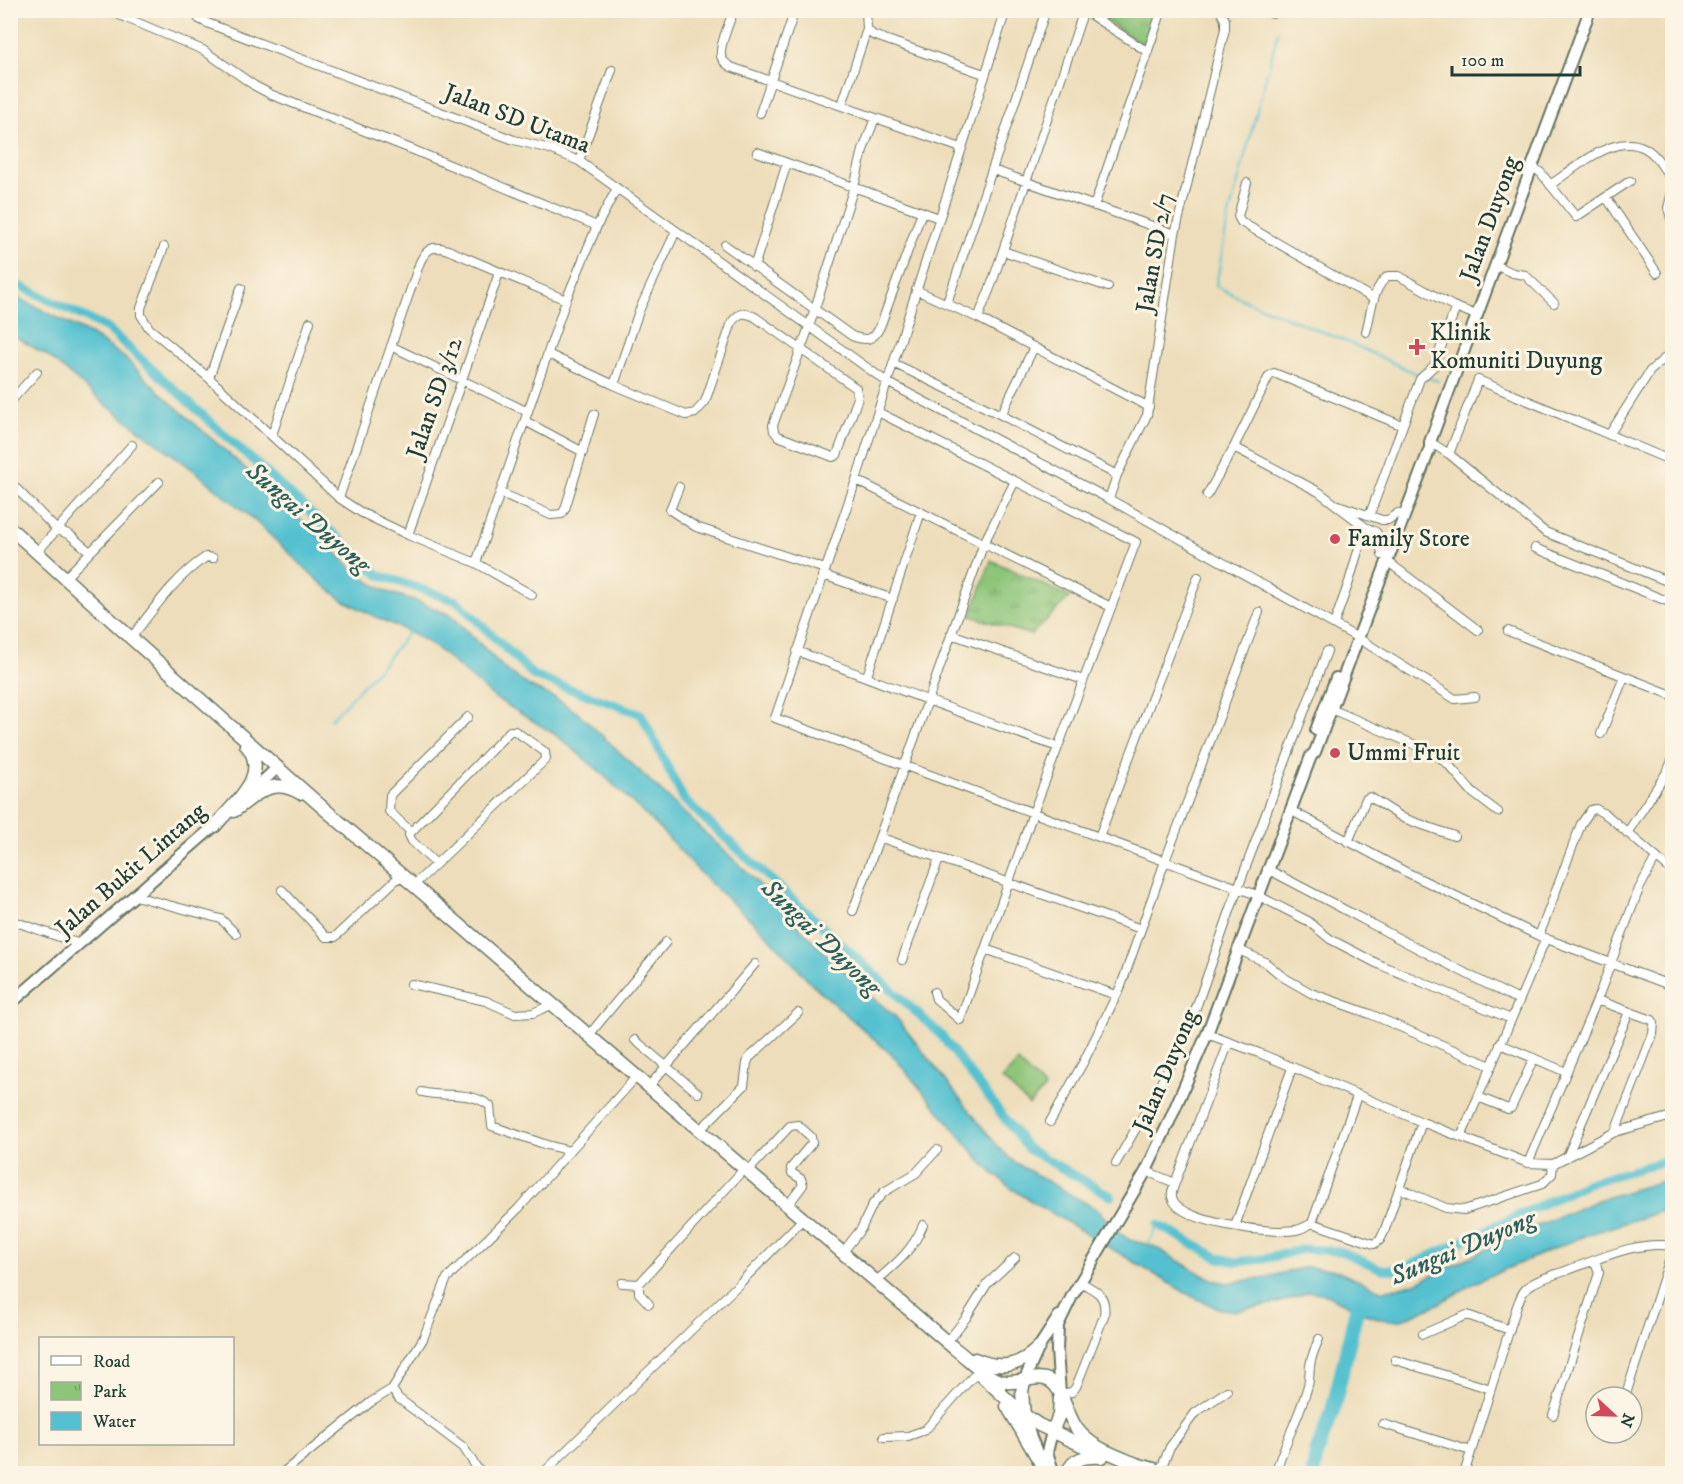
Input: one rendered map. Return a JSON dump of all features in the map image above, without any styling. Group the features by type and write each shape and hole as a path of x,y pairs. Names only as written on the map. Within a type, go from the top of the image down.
{"main road":[{"name":"Jalan Duyong","path":"1311,756 1309,749 1430,448 1430,442 1476,315 1590,10"},
{"name":"Jalan Duyong","path":"1385,558 1398,513 1424,445 1430,442"},
{"path":"10,528 321,806 951,1345 991,1376 1009,1382 1024,1382 1036,1378 1049,1381 1060,1394 1077,1429 1086,1439 1107,1452 1136,1464"},
{"name":"Jalan Duyong","path":"1060,1394 1056,1337 1058,1325 1080,1282 1146,1171 1207,1034 1257,895 1331,709 1355,636"},
{"path":"209,707 252,752 256,771 252,782 214,826"},
{"name":"Jalan Bukit Lintang","path":"10,1004 278,768"},
{"path":"214,826 271,786 290,788 321,806"},
{"path":"1040,1462 1024,1415 1022,1392 1039,1347 1072,1296"},
{"path":"951,1345 977,1360 1001,1366 1022,1362 1039,1347"},
{"path":"951,1345 1024,1415 1052,1431 1115,1458 1166,1472"},
{"path":"992,1386 1009,1409 1046,1473"},
{"path":"1054,1473 1047,1452 1059,1415 1060,1394"},
{"path":"1067,1473 1074,1462 1080,1458 1100,1456 1115,1458"}],"street":[{"path":"107,10 203,50 255,86 272,94 411,148 597,226"},
{"name":"Jalan SD Utama","path":"193,10 199,19 207,23 514,140 550,149 579,160 887,382 1109,499 1334,624 1455,699 1475,697"},
{"path":"734,10 721,49 724,63 961,148"},
{"path":"760,113 795,10"},
{"path":"842,105 867,29 866,10"},
{"path":"1006,10 856,480 775,718 1257,895 1308,921 1330,939 1378,964 1511,1019"},
{"path":"947,303 1046,10"},
{"path":"1094,206 1161,10"},
{"name":"Jalan SD 2/7","path":"1109,499 1117,475 1144,423 1149,407 1175,234 1225,29 1226,20 1220,10"},
{"path":"978,318 1003,251 1083,11 1148,52"},
{"path":"867,29 873,35 984,74"},
{"path":"579,160 612,70"},
{"path":"548,354 686,415 695,413 705,402 736,316 742,313 755,317 800,349 856,388 858,393 854,413 837,455 833,457 778,436 773,425 800,349 809,327 815,309 854,187 863,150 875,118"},
{"path":"1551,185 1616,144 1629,142 1646,147 1671,178 1672,190 1668,208 1672,222"},
{"path":"757,152 939,218"},
{"path":"754,267 787,163"},
{"path":"1532,166 1541,173 1576,218 1630,181"},
{"path":"993,170 1175,234"},
{"path":"1247,183 1238,216 1240,222 1374,299"},
{"path":"476,563 566,300 597,226 617,188"},
{"path":"1606,197 1657,273"},
{"path":"725,245 852,336 865,340 874,337 880,327 922,212"},
{"path":"614,385 639,311 676,231"},
{"path":"165,247 141,308 141,315 148,328 209,378 339,498 362,513 408,536 476,563 532,595"},
{"path":"339,498 420,262 428,249 434,247 448,250 566,300"},
{"path":"1003,251 1108,287"},
{"path":"1495,265 1513,273 1525,275 1554,303"},
{"name":"Jalan SD 3/12","path":"408,536 499,273"},
{"path":"1366,332 1374,299 1383,280 1388,276 1394,276 1456,308 1476,315"},
{"path":"209,378 242,288"},
{"path":"916,290 978,318 1149,407"},
{"path":"1370,514 1401,426 1423,376 1434,366 1456,308"},
{"path":"272,435 310,322"},
{"path":"392,346 528,412"},
{"path":"1001,415 1034,347"},
{"path":"1609,435 1650,371 1672,352"},
{"path":"893,363 1117,475"},
{"path":"10,402 38,372"},
{"path":"1207,495 1269,376 1274,373 1401,426"},
{"path":"1449,454 1478,380 1672,461"},
{"path":"878,412 1136,542 1033,813 960,1020 936,999 934,992"},
{"path":"501,493 551,515 562,514 594,414"},
{"path":"525,420 583,452"},
{"path":"1430,442 1449,454 1545,532 1672,583"},
{"path":"37,552 132,445"},
{"path":"1234,447 1319,492 1365,527 1376,532 1385,558 1478,630"},
{"path":"856,480 1111,607"},
{"path":"853,911 984,543 1015,481"},
{"path":"10,482 56,529 70,535 90,552"},
{"path":"66,577 159,482"},
{"path":"679,487 670,510 686,522 892,599"},
{"path":"1334,504 1370,514 1382,520 1388,520 1398,513"},
{"path":"867,676 921,512"},
{"path":"1334,624 1365,527"},
{"path":"1535,548 1672,603"},
{"path":"131,638 164,597 195,564 206,557 213,558"},
{"path":"1099,837 1198,577"},
{"path":"1050,1122 1084,1061 1116,995 1259,612"},
{"path":"1508,631 1672,696"},
{"path":"951,634 1083,680"},
{"path":"797,651 867,676 928,702 1058,747"},
{"path":"1116,1163 1153,1099 1191,1022 1326,651"},
{"path":"1601,734 1624,677"},
{"path":"1331,709 1434,753 1447,763 1473,793 1498,812"},
{"path":"411,832 389,811 390,795 468,717"},
{"path":"414,885 436,864 546,759 545,752 515,731 510,731 411,832 412,841 436,864"},
{"path":"1627,833 1667,772 1672,760"},
{"path":"1348,842 1366,799 1370,797 1402,818 1454,836"},
{"path":"1290,810 1348,842 1542,937 1672,986"},
{"path":"1461,1137 1519,1000 1586,815 1591,810 1600,810 1672,871"},
{"path":"879,837 1141,929"},
{"path":"1528,1163 1597,1000 1639,889 1656,857"},
{"path":"902,960 939,859"},
{"path":"1267,869 1519,1000"},
{"path":"282,890 326,937 330,938 335,937 402,874"},
{"path":"135,896 221,919 236,934"},
{"path":"10,920 80,944"},
{"path":"589,1035 666,942"},
{"path":"985,949 1116,995"},
{"path":"1238,949 1265,962 1283,978 1311,993 1370,1014 1491,1066"},
{"path":"649,1086 755,964"},
{"path":"411,984 486,1001 515,1014 533,1013 553,1004"},
{"path":"1597,1000 1652,1020 1655,1028 1614,1132"},
{"path":"1567,1157 1629,1012"},
{"path":"700,1130 744,1086 749,1058 798,1013"},
{"path":"1207,1034 1528,1163 1553,1164 1614,1132 1672,1116"},
{"path":"635,1040 698,1092"},
{"path":"1229,1042 1172,1194 1174,1202 1181,1209 1209,1221 1269,1232 1298,1230 1312,1223 1357,1096"},
{"path":"1500,1044 1566,1072"},
{"path":"1478,1097 1508,1109 1511,1108 1534,1058"},
{"path":"1235,1226 1292,1068"},
{"path":"281,1473 371,1402 395,1394 423,1339 447,1278 518,1209 637,1076"},
{"path":"422,1092 482,1099 490,1106 492,1126 570,1151"},
{"path":"1312,1223 1374,1244 1380,1240 1422,1122"},
{"path":"649,1304 639,1293 639,1284 746,1169 790,1126 798,1125 811,1137 812,1143 791,1168 792,1173 801,1179 803,1185 788,1205"},
{"path":"843,1252 861,1229 873,1204 884,1192 916,1173 937,1150"},
{"path":"1399,1188 1446,1208 1464,1210 1542,1184 1552,1174 1553,1164"},
{"path":"1146,1171 1175,1183"},
{"path":"542,1473 741,1282 803,1218"},
{"path":"876,1281 907,1254 918,1238 923,1225"},
{"path":"1464,1473 1521,1296 1530,1285 1595,1261 1642,1247 1657,1244 1672,1246"},
{"path":"1629,1385 1672,1252"},
{"path":"951,1345 987,1284 1015,1258"},
{"path":"1553,1414 1599,1273 1595,1261"},
{"path":"1060,1394 1072,1392 1076,1387 1104,1316 1104,1300 1100,1294 1080,1282"},
{"path":"622,1283 639,1284"},
{"path":"1424,1334 1467,1315 1510,1330"},
{"path":"1275,1473 1282,1450 1297,1419 1308,1383 1314,1350 1319,1339"},
{"path":"1395,1360 1491,1389"},
{"path":"884,1437 909,1436 925,1430 977,1372"},
{"path":"1166,1472 1170,1447 1195,1413 1227,1392"},
{"path":"395,1394 462,1447 481,1473"},
{"path":"1383,1424 1471,1451"}],"green space":[{"path":"1091,11 1155,11 1144,45"},
{"path":"991,560 1070,597 1031,635 971,616"},
{"path":"1018,1062 1045,1088 1029,1105 1002,1079"}],"water":[{"name":"Sungai Duyong","path":"10,294 92,335 125,358 169,401 371,583 390,593 452,616 506,670 578,713 750,875 867,993 895,1016 999,1148 1014,1162 1098,1210 1119,1233 1130,1240 1153,1246 1217,1281 1228,1283 1268,1277 1306,1267 1332,1269 1383,1291 1416,1283 1518,1234 1598,1200 1672,1178 1672,1208 1584,1236 1478,1281 1440,1303 1402,1320 1386,1320 1368,1315 1322,1293 1309,1292 1278,1303 1234,1311 1217,1308 1191,1296 1012,1189 985,1166 893,1056 812,984 764,932 708,881 657,826 599,771 556,735 495,698 435,647 416,635 343,600 322,584 254,520 196,472 106,405 48,356 11,334"}],"waterway":[{"path":"10,37 17,10"},
{"path":"1278,32 1228,219 1216,286 1419,375"},
{"path":"10,281 107,328 379,575 457,601 534,676 641,714 684,800 940,1034 1028,1149 1111,1196"},
{"path":"1425,377 1438,381"},
{"path":"330,720 382,665 410,631"},
{"path":"1158,1225 1219,1258 1236,1262 1264,1259 1304,1249 1340,1251 1381,1269 1400,1270 1588,1183 1672,1159"},
{"path":"1147,1246 1158,1225"},
{"path":"1313,1474 1317,1451 1332,1413 1360,1295"}],"place":[{"name":"Klinik Komuniti Duyung","path":"1417,347"},
{"name":"Family Store","path":"1335,539"},
{"name":"Ummi Fruit","path":"1335,753"}]}
